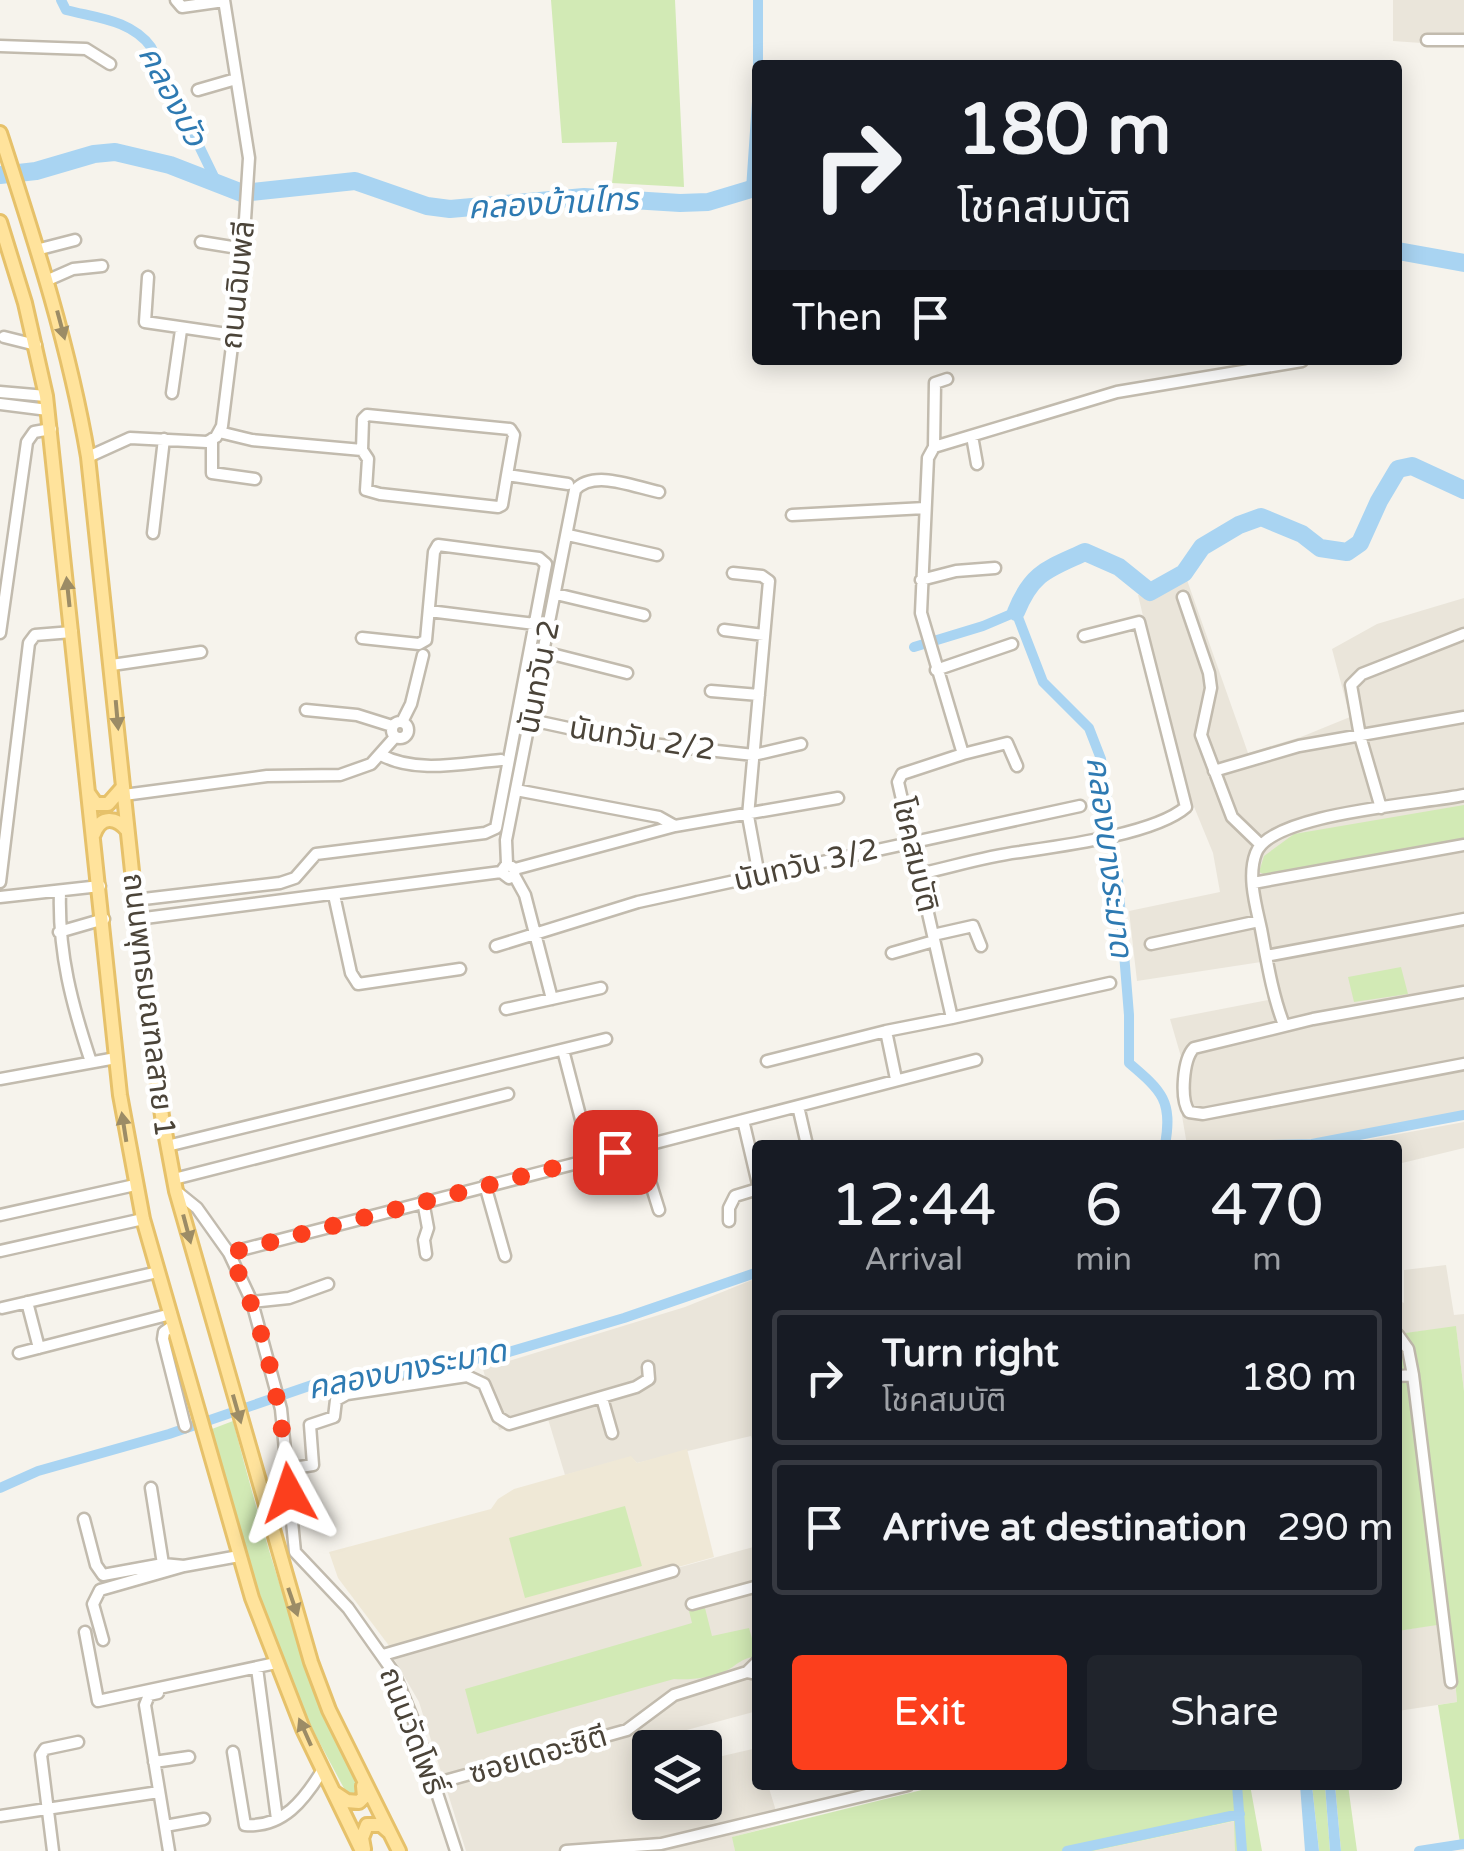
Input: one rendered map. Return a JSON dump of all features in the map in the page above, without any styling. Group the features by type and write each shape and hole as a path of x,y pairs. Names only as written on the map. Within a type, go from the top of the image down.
{"main road":[{"name":"ถนนพุทธมณฑลสาย 1","path":"0,133 40,249 76,384 112,665 137,918 175,1185 311,1662 399,1851"},
{"name":"ถนนพุทธมณฑลสาย 1","path":"0,222 36,345 51,430 116,1058 135,1185 238,1556 276,1663 322,1771 363,1851"},
{"path":"88,794 96,804 108,804 124,791"},
{"path":"94,834 100,824 110,820 120,822 128,830"},
{"path":"332,1792 347,1801 359,1802 364,1797 360,1774"},
{"path":"363,1851 362,1838 367,1826 381,1825 390,1834"}],"street":[{"path":"176,0 182,8 224,1"},
{"name":"ถนนฉิมพลี","path":"216,436 234,334 249,158 224,1"},
{"path":"1428,40 1464,40"},
{"path":"0,46 86,49 110,64"},
{"path":"198,90 236,79"},
{"path":"244,125 257,124"},
{"path":"40,249 75,240"},
{"path":"201,242 244,249"},
{"path":"48,280 73,269 102,266"},
{"path":"148,277 145,322 181,330 234,334"},
{"path":"172,393 181,330"},
{"path":"4,338 36,345"},
{"path":"934,447 1117,392 1278,365"},
{"path":"948,379 934,383 934,447 928,458 920,613 962,754 1008,743 1017,766"},
{"path":"0,392 47,403"},
{"path":"0,404 47,403"},
{"path":"367,415 510,429 514,434 502,505 498,507 370,492 366,490 368,459 362,450 367,415"},
{"path":"0,632 27,442 34,432 51,430"},
{"path":"88,457 130,438 200,443 216,436 362,450"},
{"path":"216,436 212,473 254,479"},
{"path":"972,436 977,464"},
{"path":"153,532 164,439"},
{"path":"507,475 572,487 599,479 659,492"},
{"name":"นันทวัน 2","path":"510,870 506,840 568,535 572,487"},
{"path":"792,515 924,508"},
{"path":"568,535 657,555"},
{"path":"136,900 280,883 294,878 316,854 492,831 498,824 546,568 544,561 438,545 434,552 427,635 422,643 362,638"},
{"path":"921,580 956,571 995,568"},
{"path":"733,573 768,579 748,816 759,876"},
{"path":"556,594 644,616"},
{"path":"1183,597 1211,688 1201,735 1232,817 1261,845"},
{"path":"429,611 536,624"},
{"path":"920,874 1092,840 1186,808 1139,622 1084,636"},
{"path":"724,630 764,635"},
{"path":"0,882 29,643 35,635 72,632"},
{"path":"1381,808 1350,691 1355,678 1464,634"},
{"path":"936,670 1012,644"},
{"path":"112,665 201,652"},
{"path":"544,652 627,673"},
{"path":"124,791 267,776 340,775 371,764 382,755 411,704 423,655"},
{"path":"711,690 759,695"},
{"path":"306,710 357,716 396,728"},
{"path":"1214,772 1299,746 1464,717"},
{"name":"นันทวัน 2/2","path":"531,720 633,742 754,755 801,744"},
{"name":"โชคสมบัติ","path":"952,1018 898,782 900,776 962,754"},
{"path":"382,755 394,762 418,766 501,760"},
{"path":"516,790 659,817 675,826"},
{"path":"1284,1025 1275,1001 1253,883 1255,854 1261,845 1278,831 1296,824 1464,795"},
{"path":"137,918 510,870 675,826 838,798"},
{"name":"นันทวัน 3/2","path":"496,946 609,910 1080,806"},
{"path":"1253,883 1464,846"},
{"path":"510,870 525,896 552,999"},
{"path":"0,897 100,886"},
{"path":"60,892 59,932 72,1004 91,1062"},
{"path":"334,895 351,973 358,984 460,969"},
{"path":"59,932 104,919"},
{"path":"1266,956 1464,919"},
{"path":"1151,944 1259,921"},
{"path":"892,953 974,926 982,946"},
{"path":"768,1061 886,1031 1110,983"},
{"path":"506,1009 601,988"},
{"path":"1464,992 1284,1025 1191,1050 1184,1103 1187,1111 1203,1114 1464,1064"},
{"path":"886,1031 896,1078"},
{"path":"167,1146 606,1040"},
{"path":"563,1050 590,1158"},
{"path":"0,1079 116,1058"},
{"path":"229,1253 976,1060"},
{"path":"278,1556 295,1552 281,1410 274,1378 252,1302 229,1253 175,1185 508,1094"},
{"path":"798,1106 805,1140"},
{"path":"743,1120 752,1160"},
{"path":"639,1146 659,1210"},
{"path":"0,1215 135,1185"},
{"path":"485,1185 505,1256"},
{"path":"729,1221 729,1208 735,1196 752,1189"},
{"path":"424,1202 426,1254"},
{"path":"0,1252 143,1218"},
{"path":"2,1308 158,1272"},
{"path":"252,1302 282,1300 328,1284"},
{"path":"27,1302 38,1348"},
{"path":"18,1353 172,1320"},
{"path":"172,1320 163,1338 185,1426"},
{"path":"1402,1341 1414,1375 1450,1682"},
{"path":"287,1469 313,1465 310,1425 334,1417 336,1400 347,1394 468,1376 484,1384 498,1417 509,1424 646,1383 648,1367"},
{"path":"1402,1376 1414,1375"},
{"path":"602,1398 612,1432"},
{"path":"151,1488 163,1564"},
{"path":"84,1519 96,1565 103,1575 163,1564 184,1566"},
{"name":"ถนนวัดโพธิ์","path":"295,1552 348,1608 383,1655 412,1717 456,1851"},
{"path":"102,1640 92,1604 100,1590 184,1566 238,1556"},
{"path":"383,1655 673,1571"},
{"path":"692,1604 752,1588"},
{"path":"85,1632 98,1702 276,1663"},
{"path":"257,1668 278,1819"},
{"name":"ซอยเดอะซิตี","path":"434,1784 627,1730 674,1695 752,1673"},
{"path":"168,1690 146,1699 170,1851"},
{"path":"52,1851 42,1751 78,1742"},
{"path":"232,1752 245,1824 278,1819 296,1808 322,1771"},
{"path":"154,1762 189,1757"},
{"path":"566,1851 661,1844 887,1790"},
{"path":"0,1816 159,1792"},
{"path":"165,1826 204,1819"}],"shaded area":[{"path":"1393,0 1464,0 1464,46 1393,41"},
{"path":"1187,580 1248,753 1350,717 1332,649 1377,624 1464,598 1464,1114 1327,1138 1186,1140 1182,1116 1184,1067 1170,1019 1268,1000 1261,962 1137,981 1129,911 1220,892 1213,853 1181,775 1138,595"},
{"path":"1464,1122 1464,1148 1402,1163 1402,1140 1366,1140"},
{"path":"1446,1265 1454,1315 1464,1314 1464,1391 1456,1327 1402,1334 1404,1270"},
{"path":"752,1280 752,1439 751,1436 637,1463 631,1457 565,1475 548,1419 499,1430 483,1369 685,1307"},
{"path":"687,1449 714,1557 393,1651 338,1578 329,1552 491,1509 514,1489 631,1456 637,1463"},
{"path":"752,1547 752,1712 687,1730 632,1730 632,1820 722,1820 722,1756 752,1749 752,1790 770,1790 780,1824 733,1837 735,1851 466,1851 419,1702 393,1657 524,1610"},
{"path":"1450,1622 1457,1702 1402,1710 1402,1630"},
{"path":"1235,1821 1235,1851 1093,1851"}],"green space":[{"path":"551,0 675,0 684,187 612,183 617,142 562,143"},
{"path":"1464,805 1464,842 1270,877 1259,872 1264,856 1294,834"},
{"path":"1401,967 1408,994 1354,1002 1348,977"},
{"path":"1456,1326 1464,1391 1464,1849 1438,1705 1457,1702 1450,1623 1402,1630 1402,1383 1408,1382 1409,1373 1402,1373 1402,1333"},
{"path":"233,1421 287,1607 320,1698 360,1787 361,1793 355,1798 347,1794 308,1721 266,1618 212,1429"},
{"path":"625,1506 642,1566 525,1598 509,1538"},
{"path":"705,1608 712,1636 749,1628 752,1657 714,1675 674,1679 477,1734 465,1689 692,1623 689,1611"},
{"path":"922,1790 1251,1790 1262,1851 1235,1851 1234,1821 1093,1851 735,1851 732,1837"},
{"path":"1313,1790 1325,1790 1330,1851 1319,1851"},
{"path":"1335,1790 1349,1790 1357,1851 1341,1851"}],"water":[{"path":"1300,1790 1313,1790 1319,1851 1305,1851"},
{"path":"1325,1790 1335,1790 1341,1851 1330,1851"}],"waterway":[{"name":"คลองบัว","path":"61,0 66,10 123,26 151,47 217,183"},
{"path":"758,0 758,60"},
{"name":"คลองบ้านไทร","path":"0,175 36,171 115,152 170,165 242,193 355,181 427,206 450,209 584,197 708,202 752,189"},
{"path":"751,189 752,174"},
{"name":"คลองบ้านไทร","path":"1402,252 1464,263"},
{"name":"คลองบางระมาด","path":"1016,612 1028,588 1043,573 1085,552 1119,567 1150,592 1184,573 1202,547 1261,517 1302,534 1320,548 1347,552 1360,543 1398,469 1412,466 1464,490"},
{"name":"คลองบางระมาด","path":"914,647 1016,612 1043,682 1089,728 1101,759 1118,880 1129,1063 1162,1098 1167,1118 1166,1140"},
{"path":"1333,1140 1464,1115"},
{"name":"คลองบางระมาด","path":"0,1488 38,1471 169,1434 312,1385 409,1373 509,1352 752,1274"},
{"path":"1237,1790 1242,1851"},
{"path":"1067,1851 1240,1814"},
{"path":"1419,1851 1464,1844"}],"route":[{"path":"289,1493 274,1378 248,1290 229,1253 615,1152"}]}
